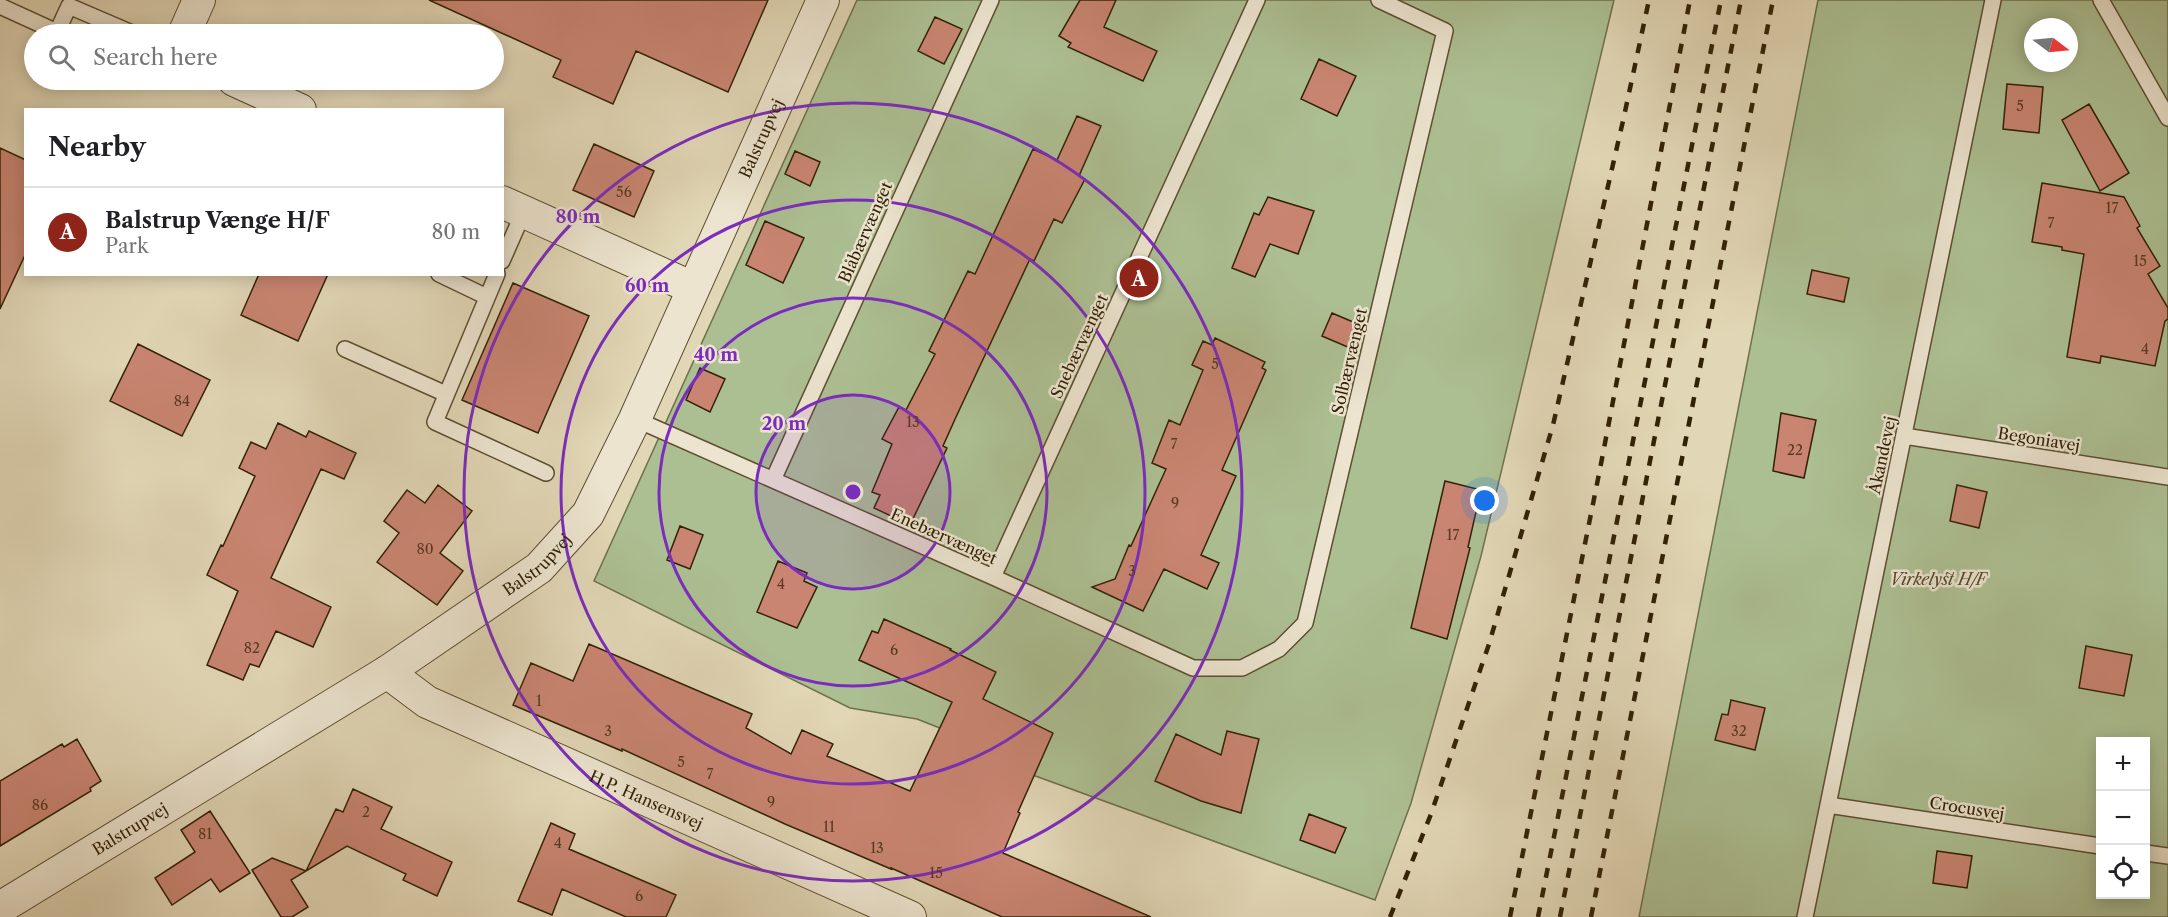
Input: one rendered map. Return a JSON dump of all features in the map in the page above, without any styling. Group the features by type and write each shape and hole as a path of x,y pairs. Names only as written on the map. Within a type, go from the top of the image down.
{"street":[{"path":"188,24 199,0"},
{"name":"Balstrupvej","path":"0,908 387,672 539,568 588,514 634,419 823,0"},
{"path":"256,90 296,108"},
{"path":"513,206 693,288"},
{"name":"H.P. Hansensvej","path":"387,672 427,702 910,917"}],"lane":[{"name":"Blåbærvænget","path":"773,480 990,0"},
{"name":"Snebærvænget","path":"993,577 1257,0"},
{"name":"Solbærvænget","path":"1242,668 1279,649 1305,623 1445,32 1379,0"},
{"name":"Åkandevej","path":"1805,917 1994,0"},
{"path":"2101,0 2168,118"},
{"path":"61,24 70,3 113,24"},
{"path":"0,6 39,24"},
{"path":"504,251 513,206"},
{"path":"443,276 487,297"},
{"path":"496,276 435,422 546,473"},
{"path":"345,349 446,394"},
{"name":"Enebærvænget","path":"634,419 1193,668 1242,668"},
{"name":"Begoniavej","path":"1904,436 2168,477"},
{"name":"Crocusvej","path":"1828,805 2096,845"},
{"path":"2150,854 2168,856"}],"green space":[{"path":"857,0 1614,0 1481,556 1411,803 1375,900 1000,763 970,740 917,719 850,708 594,581"},
{"name":"Virkelyst H/F","path":"1818,0 2168,0 2168,917 1639,917"}],"building":[{"path":"429,0 768,0 728,92 636,51 613,104 553,77 561,60 504,34 504,24 482,24"},
{"path":"1080,0 1116,0 1104,27 1157,51 1143,81 1068,47 1071,43 1059,36"},
{"path":"935,17 962,29 944,64 918,51"},
{"path":"1319,59 1356,76 1337,116 1301,99"},
{"path":"2007,84 2043,87 2039,133 2003,129"},
{"path":"2089,104 2129,173 2100,191 2062,120"},
{"path":"1077,116 1101,126 1079,176 1085,179 1062,223 1054,219 1034,261 1030,259 956,417 943,446 947,448 910,525 874,508 880,495 872,492 892,444 882,439 899,407 906,410 935,354 929,351 968,271 975,274 1033,149 1057,160"},
{"path":"594,144 654,171 634,217 573,190"},
{"path":"0,148 24,159 24,257 0,309"},
{"path":"795,151 820,162 810,186 785,174"},
{"path":"2042,183 2124,197 2140,226 2137,228 2160,266 2148,274 2168,308 2168,319 2165,321 2155,366 2101,356 2100,363 2067,357 2084,254 2062,250 2062,247 2032,242"},
{"path":"1268,197 1314,211 1298,254 1270,244 1255,277 1232,268 1254,213 1259,215"},
{"path":"765,221 804,238 783,283 746,265"},
{"path":"1812,270 1849,278 1844,302 1807,294"},
{"path":"258,276 327,276 298,341 241,315"},
{"path":"513,283 589,316 538,433 462,400"},
{"path":"1332,313 1360,325 1350,348 1322,336"},
{"path":"1215,338 1265,362 1262,368 1266,370 1222,470 1236,476 1201,555 1219,563 1207,589 1164,569 1143,611 1092,587 1115,579 1166,469 1152,463 1169,420 1180,425 1203,370 1192,365 1203,341 1212,345"},
{"path":"138,344 210,380 182,436 110,401"},
{"path":"700,368 725,379 710,412 686,400"},
{"path":"1781,413 1816,420 1804,478 1773,471"},
{"path":"278,423 306,437 309,431 356,453 344,479 321,469 271,578 331,607 313,647 276,631 259,667 250,664 243,680 207,665 238,591 207,575 255,476 239,468 251,442 266,449"},
{"path":"1445,481 1481,490 1468,547 1470,548 1447,639 1411,628"},
{"path":"438,485 472,511 440,553 463,571 437,605 377,562 399,533 384,521 407,490 425,503"},
{"path":"1957,485 1987,492 1979,528 1950,521"},
{"path":"680,526 703,535 690,569 667,560"},
{"path":"778,561 807,573 804,581 817,587 797,628 757,612"},
{"path":"884,619 996,672 983,699 1053,733 1018,812 1020,813 1003,853 1151,917 1002,917 785,824 622,749 622,751 513,705 531,663 573,681 589,644 752,714 746,728 791,754 802,730 833,744 827,756 910,791 952,702 859,660 872,631 878,633"},
{"path":"2086,646 2132,655 2124,696 2079,688"},
{"path":"1731,700 1765,708 1755,750 1715,740 1722,714 1728,715"},
{"path":"1227,731 1259,739 1241,813 1201,801 1155,781 1176,734 1221,755"},
{"path":"77,739 101,781 90,788 91,791 0,846 0,781 62,744 64,747"},
{"path":"353,789 392,807 381,829 452,862 437,896 403,880 406,874 347,846 306,871 336,809 343,812"},
{"path":"210,811 250,873 220,892 211,879 172,905 155,878 195,852 181,830"},
{"path":"1309,814 1346,828 1335,853 1300,840"},
{"path":"551,823 575,834 569,849 676,895 666,917 626,917 562,889 552,915 518,901"},
{"path":"1937,851 1972,856 1967,888 1933,883"},
{"path":"272,858 306,871 291,880 308,907 292,917 281,917 252,870"}],"railway":[{"path":"1390,917 1431,814 1489,644 1553,425 1649,0"},
{"path":"1510,917 1600,469 1690,0"},
{"path":"1538,917 1721,0"},
{"path":"1560,917 1741,0"},
{"path":"1591,917 1773,0"}],"place":[{"name":"Balstrup Vænge H/F","path":"1139,278"}]}
